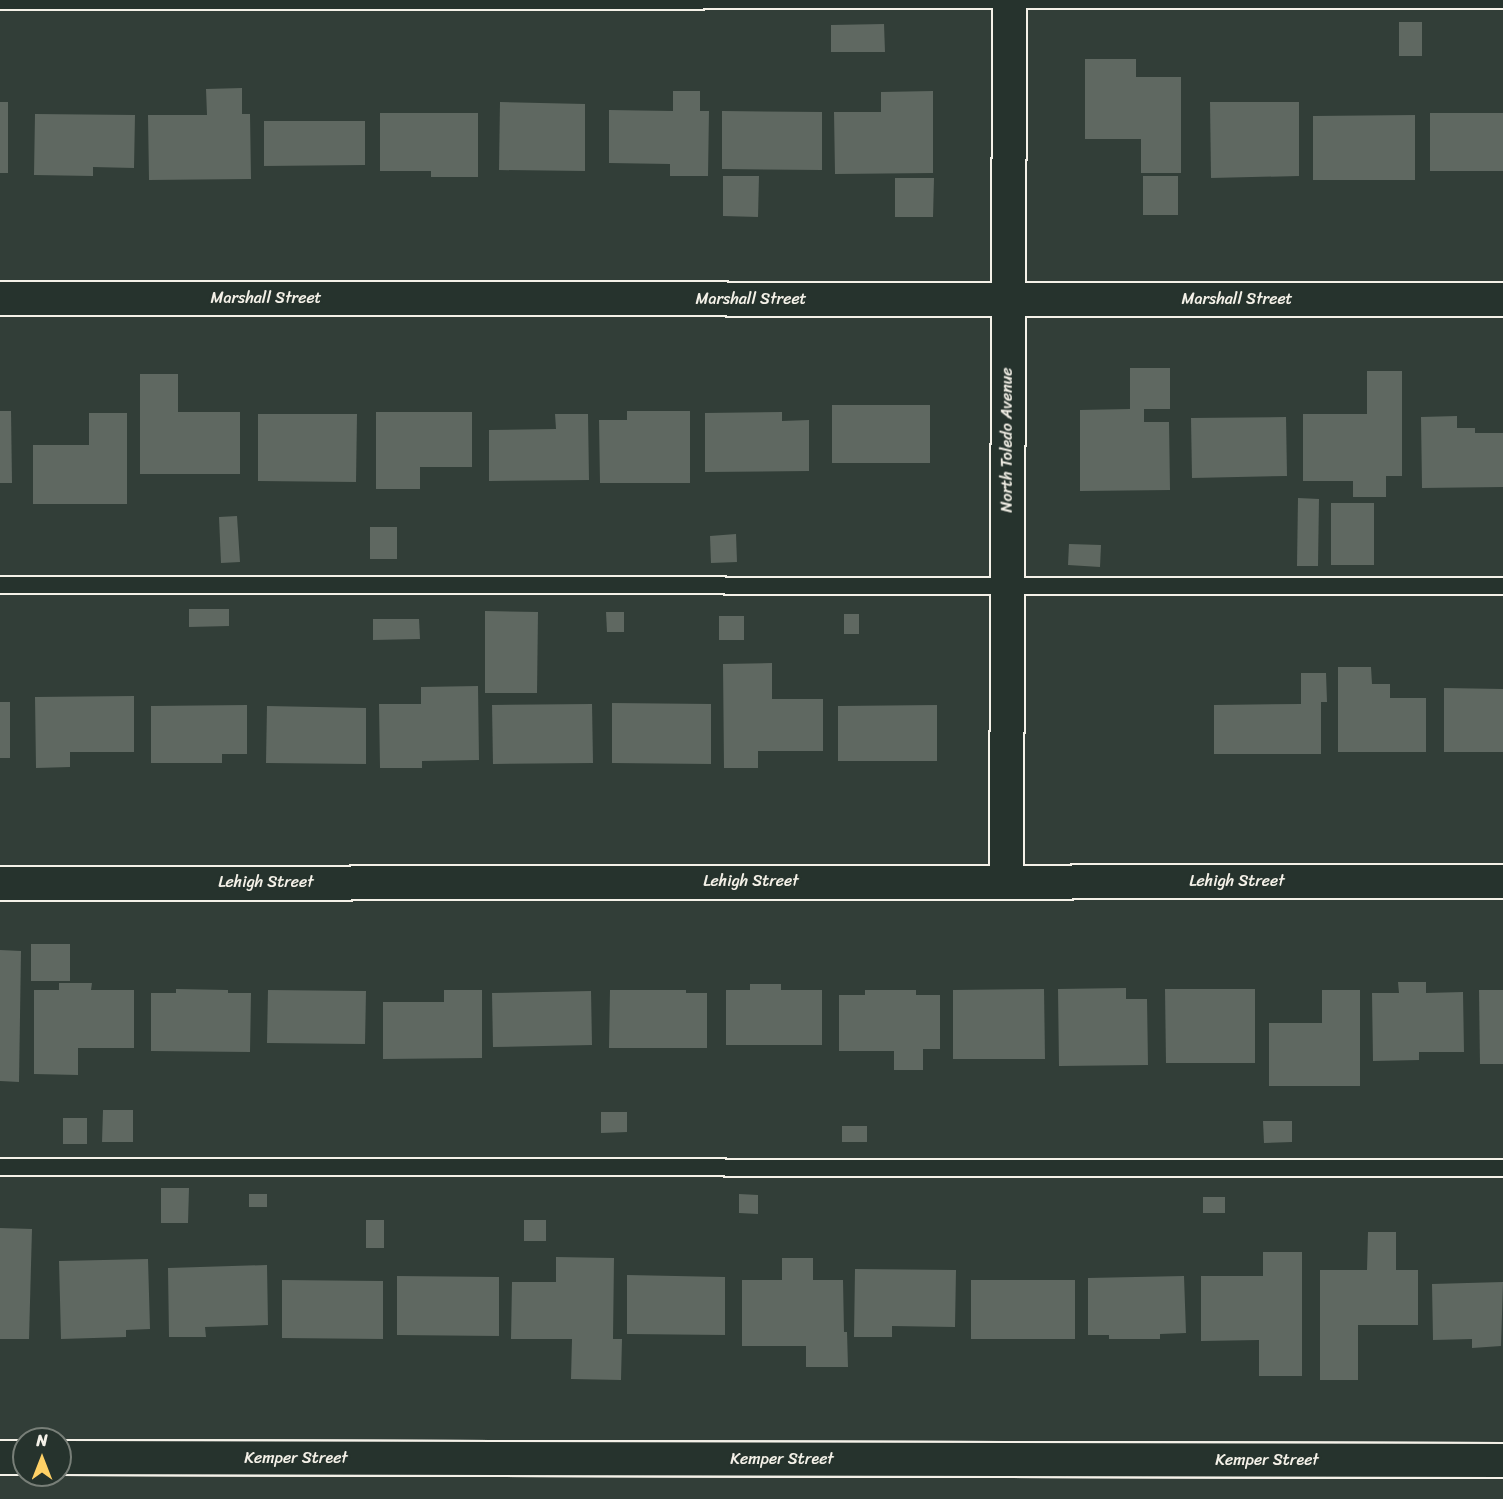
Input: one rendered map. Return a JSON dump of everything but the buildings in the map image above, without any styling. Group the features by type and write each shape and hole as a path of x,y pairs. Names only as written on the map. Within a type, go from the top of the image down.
{"street":[{"name":"North Toledo Avenue","path":"1006,880 1009,0"},
{"name":"Marshall Street","path":"0,298 1503,299"},
{"name":"Lehigh Street","path":"0,883 1503,881"},
{"name":"Kemper Street","path":"72,1458 1503,1460"}],"lane":[{"path":"0,1 1503,0"},
{"path":"0,585 1503,586"},
{"path":"0,1167 1503,1168"}]}
